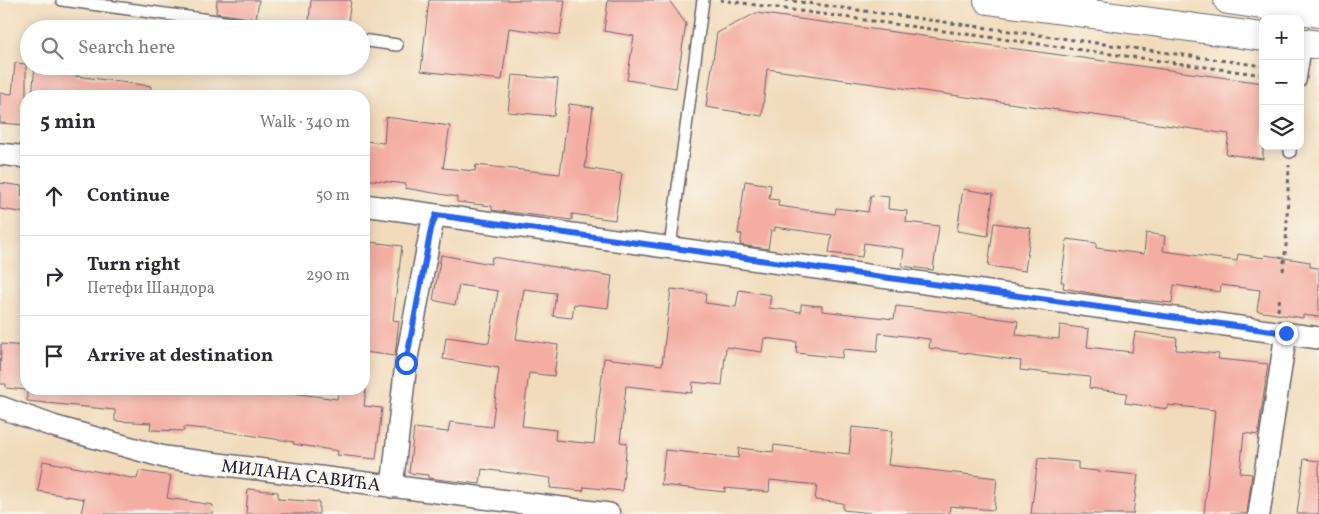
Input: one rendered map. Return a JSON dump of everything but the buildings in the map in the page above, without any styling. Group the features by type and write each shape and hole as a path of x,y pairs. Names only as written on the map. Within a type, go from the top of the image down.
{"main road":[{"path":"988,0 1259,36"},
{"path":"1228,0 1319,13"}],"street":[{"path":"0,154 20,156"},
{"path":"370,205 1319,338"},
{"path":"392,487 406,363 431,229 436,215"},
{"path":"1259,514 1286,333"},
{"name":"МИЛАНА САВИЋА","path":"0,407 53,426 164,457 609,514"}],"lane":[{"path":"62,0 210,20"},
{"path":"670,247 703,0"},
{"path":"370,41 397,45"},
{"path":"1304,62 1308,43"}],"path":[{"path":"720,0 1259,74"},
{"path":"785,0 1259,65"},
{"path":"1283,271 1286,246 1290,150"}],"route":[{"path":"406,363 431,229 436,215 1286,333"}]}
